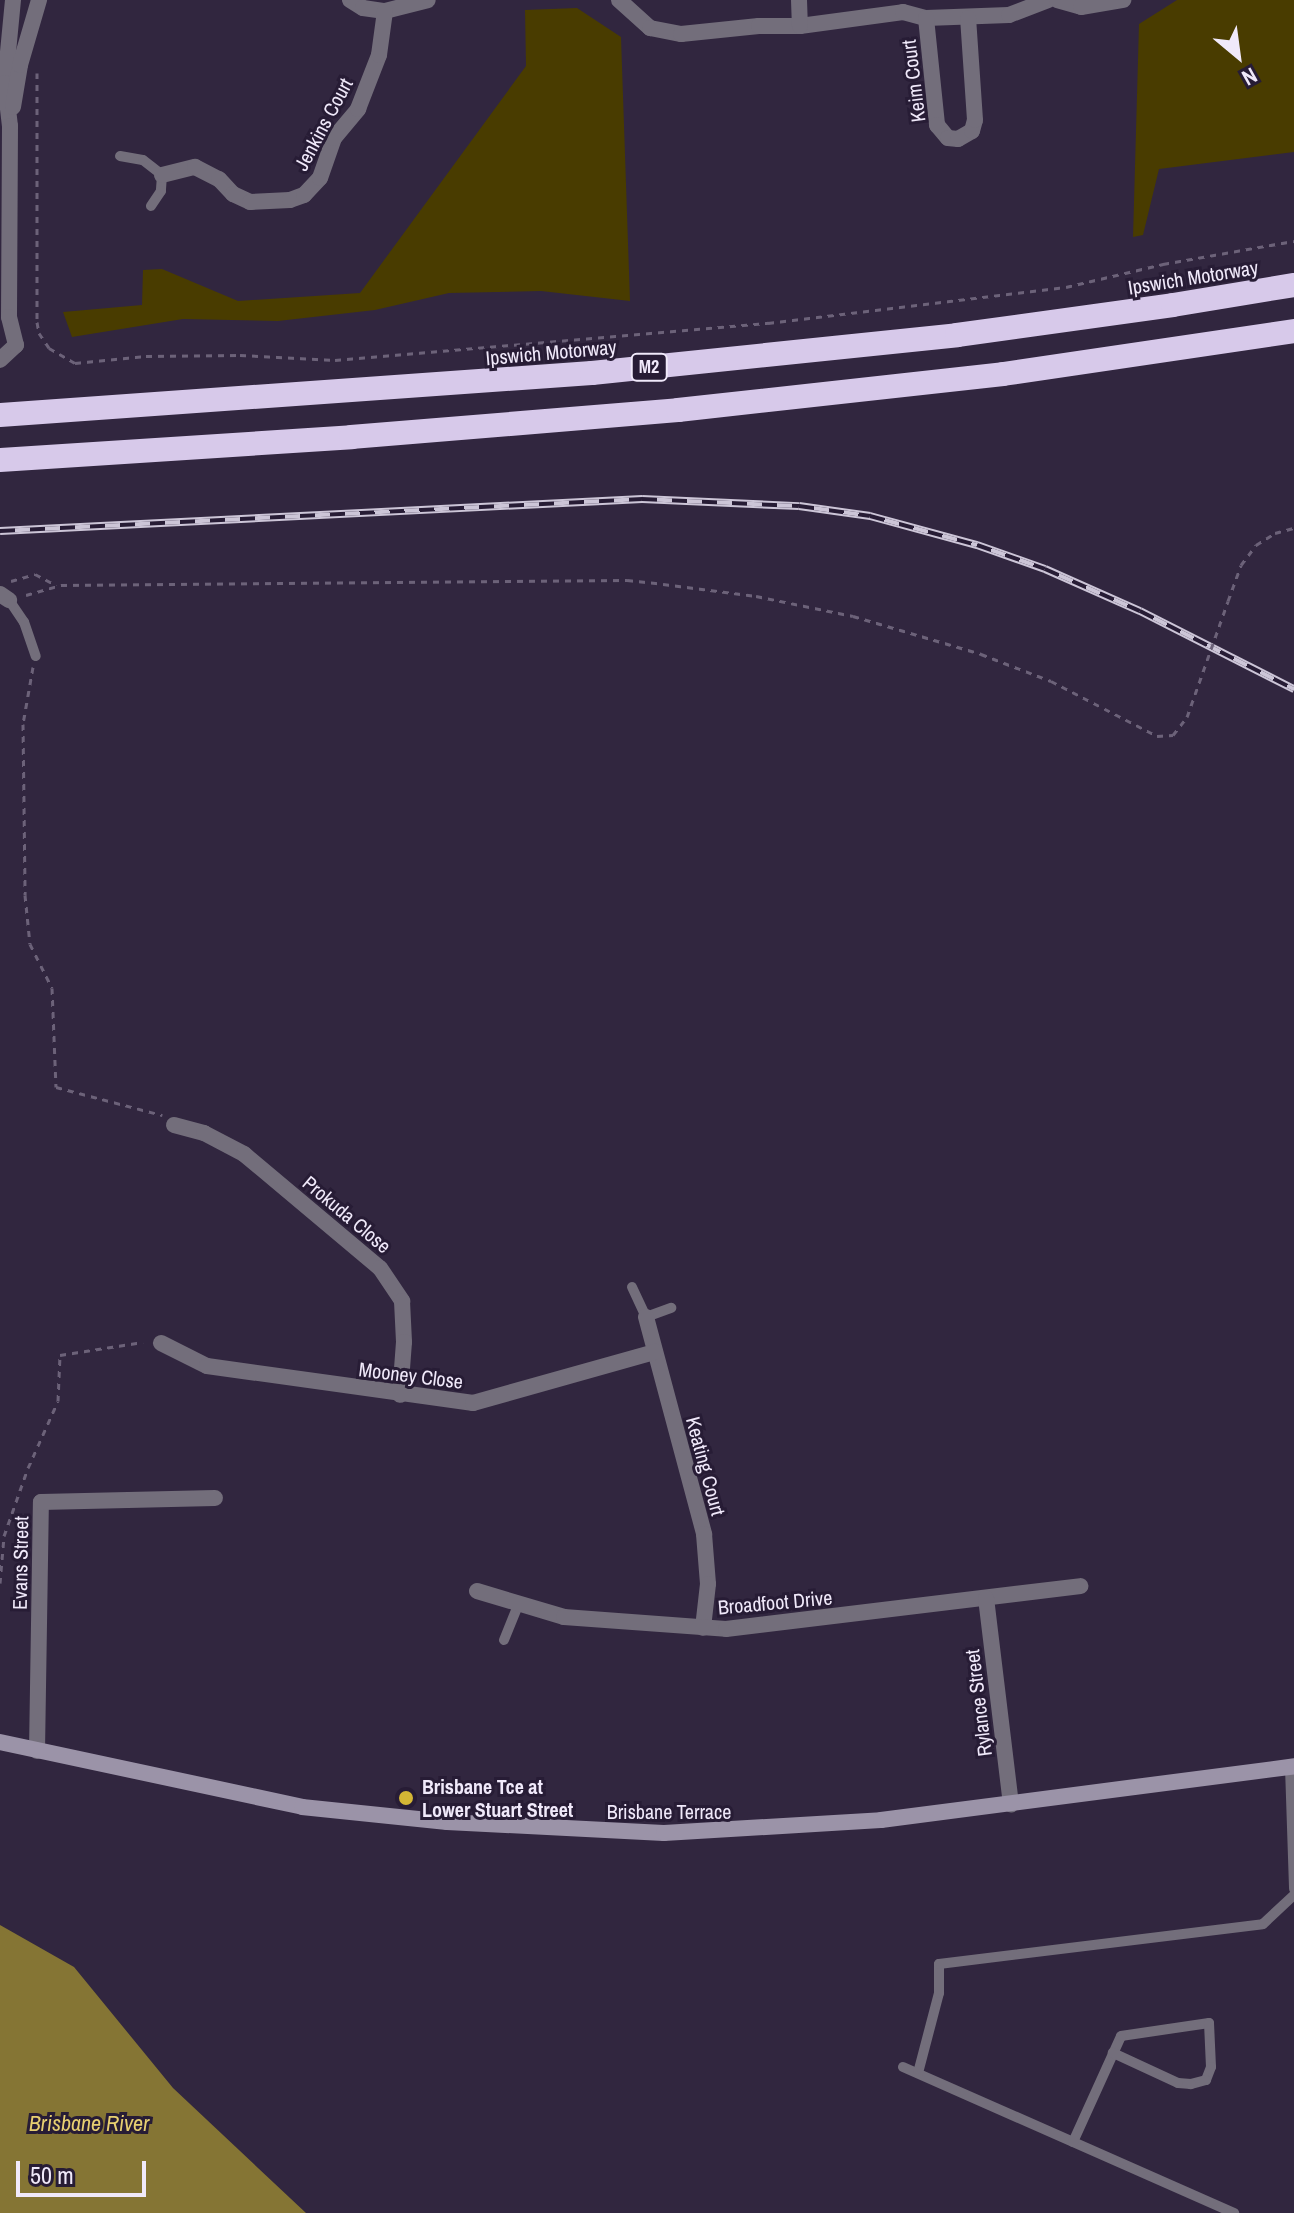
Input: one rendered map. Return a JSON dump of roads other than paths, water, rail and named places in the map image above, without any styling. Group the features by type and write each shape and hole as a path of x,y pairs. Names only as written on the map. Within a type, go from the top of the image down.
{"highway":[{"name":"Ipswich Motorway","path":"0,415 592,373 957,335 1294,285"},
{"name":"M2","path":"0,460 336,439 678,410 1003,374 1294,331"}],"main road":[{"name":"Brisbane Terrace","path":"0,1742 302,1807 586,1830 664,1833 788,1828 1011,1804 1292,1767"}],"street":[{"path":"0,360 16,345 9,317 10,126 5,83 13,0"},
{"path":"10,126 20,65 39,0"},
{"path":"350,0 363,8 385,11 428,0"},
{"path":"619,0 650,28 681,34 759,26 800,26 903,12 926,18 1009,15 1048,0"},
{"path":"799,0 800,26"},
{"path":"1057,0 1081,7 1123,0"},
{"name":"Jenkins Court","path":"162,175 195,167 219,179 233,194 250,202 290,200 304,195 320,178 334,138 358,109 379,55 385,11"},
{"name":"Keim Court","path":"926,18 937,125 948,138 958,139 972,131 975,120 968,18"},
{"name":"Prokuda Close","path":"174,1125 204,1133 244,1154 380,1268 402,1301 404,1342 400,1395"},
{"name":"Keating Court","path":"646,1317 704,1534 708,1584 703,1628"},
{"name":"Mooney Close","path":"161,1343 207,1366 473,1403 655,1352"},
{"name":"Evans Street","path":"37,1751 41,1502 215,1498"},
{"name":"Broadfoot Drive","path":"477,1591 518,1605 592,1620 703,1628 750,1627 1080,1586"},
{"name":"Rylance Street","path":"986,1598 1011,1804"}],"lane":[{"path":"120,156 143,160 162,175 161,191 151,206"},
{"path":"4,593 24,622 36,656"},
{"path":"632,1287 646,1317 671,1308"},
{"path":"504,1640 518,1605"},
{"path":"918,2073 939,1993 939,1964 1263,1924 1294,1892 1292,1767"},
{"path":"1073,2142 1113,2053 1121,2036 1209,2023 1211,2067 1206,2080 1178,2083 1113,2053"},
{"path":"903,2067 1234,2213"}],"water":[{"name":"Brisbane River","path":"0,1925 74,1967 173,2088 306,2213 0,2213"}],"railway":[{"path":"0,531 642,499 799,506 870,516 977,545 1045,569 1140,611 1294,689"}],"place":[{"name":"Brisbane Tce at Lower Stuart Street","path":"406,1798"}]}
